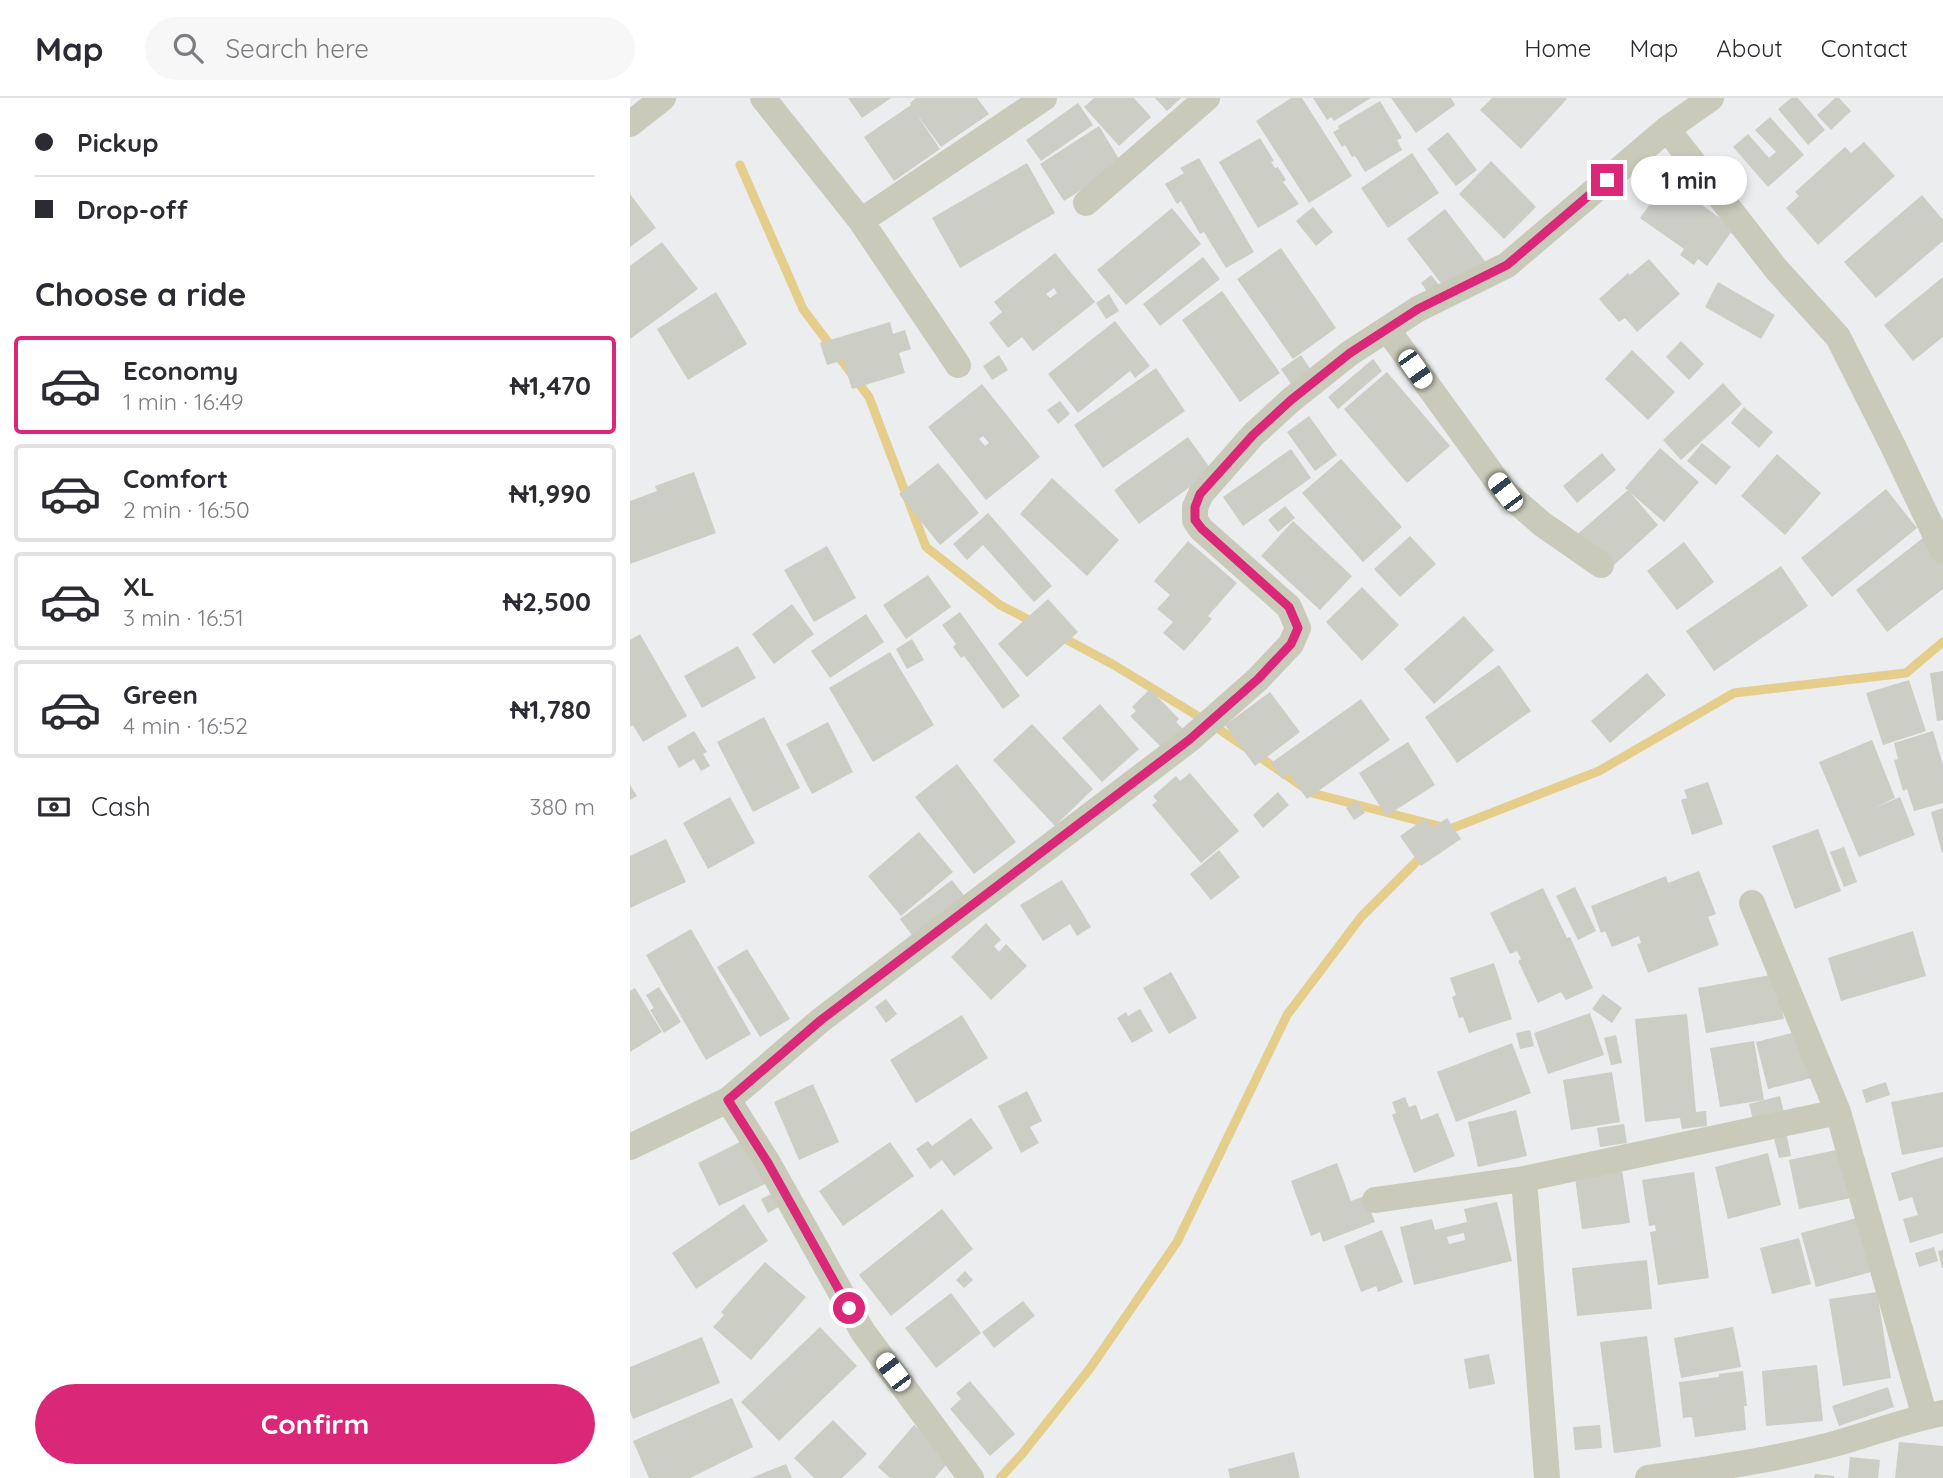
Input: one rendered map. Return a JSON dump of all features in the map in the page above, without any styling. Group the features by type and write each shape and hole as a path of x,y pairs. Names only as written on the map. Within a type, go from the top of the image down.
{"street":[{"path":"630,124 663,98"},
{"path":"763,98 861,221 958,365"},
{"path":"861,221 1044,98"},
{"path":"1086,203 1207,98"},
{"path":"630,1147 728,1100 821,1020 1189,740 1258,679 1291,644 1298,628 1289,607 1195,520 1195,507 1200,494 1244,445 1291,400 1350,353 1418,309 1507,265 1667,129 1711,98"},
{"path":"1667,129 1777,270 1838,337 1894,446 1943,551"},
{"path":"1387,329 1505,492 1542,524 1601,565"},
{"path":"1648,1478 1737,1465 1833,1444 1934,1415 1838,1112 1752,903"},
{"path":"728,1100 768,1163 863,1332 969,1476"},
{"path":"1376,1200 1524,1179 1838,1112"},
{"path":"1524,1179 1547,1478"}],"building":[{"path":"848,98 891,98 862,118"},
{"path":"916,98 977,98 989,114 941,147 915,112 940,149 894,181 864,137 911,105"},
{"path":"1094,98 1134,98 1151,117 1119,146 1084,107"},
{"path":"1155,98 1181,98 1167,111"},
{"path":"1291,98 1302,98 1352,176 1309,203 1256,121"},
{"path":"1313,98 1371,98 1334,121 1331,117 1327,120"},
{"path":"1391,98 1451,98 1455,105 1416,133"},
{"path":"1492,98 1567,99 1521,149 1480,110"},
{"path":"1791,98 1798,98 1825,130 1808,145 1778,109"},
{"path":"1835,98 1839,98 1851,111 1831,130 1817,115"},
{"path":"1380,101 1402,138 1397,140 1402,150 1365,172 1345,145 1342,147 1333,132 1339,129 1338,126"},
{"path":"1078,103 1093,125 1041,161 1026,140"},
{"path":"1770,117 1804,155 1768,187 1733,147 1748,134 1769,158 1776,152 1755,130"},
{"path":"1099,126 1122,164 1064,201 1040,164"},
{"path":"1448,132 1477,170 1456,186 1427,149"},
{"path":"1260,138 1274,161 1271,162 1275,168 1278,167 1286,180 1283,182 1299,204 1258,228 1219,162"},
{"path":"1864,142 1895,176 1818,245 1786,208 1799,196 1795,192 1845,147 1851,153"},
{"path":"1412,153 1439,193 1388,228 1361,188"},
{"path":"1199,158 1254,252 1226,268 1204,232 1200,234 1181,201 1177,204 1165,184 1184,173 1180,168"},
{"path":"1491,161 1536,207 1504,239 1459,194"},
{"path":"1027,163 1055,213 960,268 932,218"},
{"path":"1667,180 1734,228 1707,266 1698,259 1694,265 1680,255 1684,249 1640,218"},
{"path":"630,194 656,228 630,247"},
{"path":"1922,195 1943,220 1943,241 1876,298 1844,262"},
{"path":"1313,207 1333,232 1316,246 1296,221"},
{"path":"1172,208 1201,244 1126,305 1097,270"},
{"path":"1445,209 1485,261 1447,291 1407,239"},
{"path":"662,242 698,289 630,339 630,266"},
{"path":"1281,248 1336,328 1293,359 1237,279"},
{"path":"1055,253 1095,302 1033,351 1022,337 1008,348 989,323 1002,312 994,302","holes":["1054,288 1057,293 1050,298 1046,294"]},
{"path":"1203,257 1220,279 1160,326 1143,304"},
{"path":"1649,259 1680,294 1637,332 1625,318 1619,322 1599,299 1628,273 1630,275"},
{"path":"1431,275 1447,295 1436,304 1421,283"},
{"path":"1943,277 1943,337 1913,361 1884,325"},
{"path":"1718,282 1775,315 1761,339 1705,307"},
{"path":"1222,291 1280,373 1240,402 1182,320"},
{"path":"716,292 747,344 688,380 657,329"},
{"path":"1109,294 1119,311 1106,319 1096,303"},
{"path":"1115,321 1150,366 1135,378 1130,371 1078,413 1048,374"},
{"path":"890,322 893,334 905,330 911,349 899,353 905,373 852,389 843,360 827,365 820,343"},
{"path":"1681,341 1704,364 1689,380 1666,357"},
{"path":"1632,350 1675,392 1648,420 1605,379"},
{"path":"999,355 1008,370 992,380 983,366"},
{"path":"1301,355 1311,370 1291,384 1281,369"},
{"path":"1373,359 1382,371 1338,409 1328,397"},
{"path":"1156,368 1185,411 1103,468 1074,425"},
{"path":"1387,372 1450,446 1407,483 1344,409"},
{"path":"1723,383 1742,404 1681,460 1663,440"},
{"path":"982,384 1040,457 986,500 928,427","holes":["983,436 989,443 985,446 979,439"]},
{"path":"1060,401 1070,414 1058,424 1047,410"},
{"path":"1744,407 1773,432 1759,448 1731,423"},
{"path":"1309,416 1337,455 1315,471 1287,432"},
{"path":"1188,437 1212,471 1139,524 1114,490"},
{"path":"1702,443 1731,467 1716,485 1687,461"},
{"path":"1660,448 1699,482 1664,522 1625,488"},
{"path":"1291,449 1311,478 1243,526 1223,497"},
{"path":"1602,453 1616,470 1577,503 1563,486"},
{"path":"1777,454 1821,493 1785,535 1741,496"},
{"path":"1341,459 1402,527 1363,562 1302,493"},
{"path":"938,463 979,513 940,545 899,494"},
{"path":"694,472 716,533 630,564 630,501 657,491 655,486"},
{"path":"1052,478 1119,540 1087,576 1020,514"},
{"path":"1886,489 1917,528 1832,597 1801,558"},
{"path":"1628,490 1658,525 1604,574 1573,538"},
{"path":"1285,506 1295,518 1278,532 1268,520"},
{"path":"988,513 1052,586 1034,602 983,545 967,560 953,544"},
{"path":"1293,521 1352,576 1320,610 1261,556"},
{"path":"1410,536 1436,564 1400,597 1374,569"},
{"path":"1923,538 1943,564 1943,589 1887,632 1856,590"},
{"path":"1188,541 1237,583 1208,616 1212,619 1184,651 1163,633 1173,622 1157,609 1170,595 1154,581"},
{"path":"1684,542 1714,582 1677,610 1647,571"},
{"path":"827,546 856,598 814,622 784,570"},
{"path":"1781,566 1808,606 1714,671 1686,631"},
{"path":"928,575 951,607 906,639 883,605"},
{"path":"1362,587 1399,625 1362,661 1326,622"},
{"path":"1048,599 1078,632 1027,677 998,644"},
{"path":"792,604 814,634 774,664 752,634"},
{"path":"960,612 1020,696 1003,709 964,656 961,658 953,647 956,644 942,625"},
{"path":"866,614 884,642 830,678 811,651"},
{"path":"1464,616 1494,650 1434,704 1404,669"},
{"path":"640,634 687,716 643,742 630,724 630,640"},
{"path":"912,639 924,660 907,669 896,649"},
{"path":"738,646 756,678 702,708 684,676"},
{"path":"890,652 934,725 873,762 829,688"},
{"path":"1499,665 1531,711 1457,763 1425,717"},
{"path":"1943,671 1943,720 1937,721 1930,673"},
{"path":"1647,673 1666,695 1610,743 1591,721"},
{"path":"1909,680 1926,731 1883,745 1866,693"},
{"path":"1150,689 1179,719 1176,722 1185,731 1165,751 1130,716 1136,711 1132,707"},
{"path":"1270,692 1300,732 1255,766 1225,725"},
{"path":"1361,699 1390,740 1307,799 1289,774 1282,779 1271,763"},
{"path":"1100,704 1139,749 1102,782 1062,738"},
{"path":"764,717 800,788 753,812 717,742"},
{"path":"828,722 853,772 812,794 786,744"},
{"path":"1032,724 1093,789 1055,826 993,760"},
{"path":"694,731 707,752 703,754 710,766 701,771 694,759 679,768 667,747"},
{"path":"1933,731 1943,765 1943,803 1914,811 1907,789 1903,791 1894,760 1898,759 1894,743"},
{"path":"1872,740 1895,798 1874,808 1900,797 1915,835 1859,857 1819,762"},
{"path":"1408,742 1435,785 1386,816 1359,773"},
{"path":"957,764 1016,842 974,874 915,797"},
{"path":"1190,773 1239,831 1201,863 1152,805 1157,801 1153,796 1176,776 1180,781"},
{"path":"1708,782 1723,824 1692,835 1681,800 1687,798 1684,790"},
{"path":"630,785 637,796 630,800"},
{"path":"1278,792 1289,805 1263,828 1253,815"},
{"path":"730,797 755,843 708,869 683,823"},
{"path":"1357,801 1365,813 1354,820 1346,808"},
{"path":"1943,808 1943,852 1942,853 1931,812"},
{"path":"1426,818 1432,828 1447,818 1461,839 1421,866 1400,836"},
{"path":"1818,829 1841,891 1795,909 1772,846"},
{"path":"919,832 953,872 901,916 868,876"},
{"path":"666,839 686,882 630,908 630,856"},
{"path":"1844,847 1857,882 1844,887 1830,852"},
{"path":"1219,850 1240,877 1211,900 1190,874"},
{"path":"1699,871 1716,914 1708,917 1719,945 1648,973 1637,944 1641,943 1639,936 1612,947 1605,931 1601,933 1591,906 1666,876 1668,883"},
{"path":"952,880 966,898 914,938 900,919"},
{"path":"1062,880 1091,927 1077,936 1070,924 1043,941 1020,905"},
{"path":"1575,887 1596,931 1578,940 1556,896"},
{"path":"1543,888 1567,938 1570,937 1593,988 1566,1000 1561,992 1538,1003 1518,961 1521,959 1517,951 1510,954 1490,913"},
{"path":"986,923 1001,940 994,946 999,952 1006,944 1027,966 991,1000 951,957"},
{"path":"691,929 751,1034 706,1060 646,955"},
{"path":"1913,931 1926,976 1841,1001 1828,958"},
{"path":"747,949 790,1019 760,1037 717,967"},
{"path":"1494,963 1512,1019 1469,1033 1463,1017 1459,1018 1452,997 1456,995 1450,978"},
{"path":"1171,972 1197,1018 1169,1034 1143,988"},
{"path":"1776,974 1784,1019 1706,1033 1698,988"},
{"path":"659,987 681,1022 664,1033 650,1010 654,1008 646,995"},
{"path":"635,988 662,1032 630,1052 630,991"},
{"path":"1603,994 1622,1008 1612,1023 1592,1009"},
{"path":"886,999 897,1014 886,1023 875,1007"},
{"path":"1140,1009 1153,1031 1132,1043 1117,1018 1126,1012 1128,1016"},
{"path":"1590,1013 1604,1055 1548,1074 1534,1033"},
{"path":"1687,1014 1696,1112 1706,1111 1707,1126 1682,1129 1680,1118 1645,1122 1635,1019"},
{"path":"962,1015 988,1058 916,1103 890,1060"},
{"path":"1530,1030 1534,1046 1520,1049 1516,1033"},
{"path":"1800,1031 1812,1078 1768,1089 1756,1042"},
{"path":"1616,1035 1622,1063 1611,1065 1604,1038"},
{"path":"1754,1041 1764,1100 1720,1107 1710,1048"},
{"path":"1512,1043 1531,1093 1456,1122 1437,1072"},
{"path":"1612,1072 1620,1122 1571,1130 1563,1080"},
{"path":"1886,1082 1890,1095 1866,1103 1862,1090"},
{"path":"813,1084 839,1142 799,1160 774,1102"},
{"path":"1027,1091 1042,1121 1030,1127 1039,1143 1021,1153 998,1106"},
{"path":"1943,1092 1943,1147 1902,1155 1891,1102"},
{"path":"1780,1096 1784,1113 1753,1120 1749,1104"},
{"path":"1405,1097 1409,1107 1416,1105 1421,1120 1438,1113 1455,1156 1414,1173 1392,1115 1396,1113 1392,1102"},
{"path":"1516,1110 1527,1156 1478,1167 1468,1122"},
{"path":"971,1118 993,1148 954,1176 942,1160 930,1169 916,1149 928,1141 932,1146"},
{"path":"1624,1124 1627,1143 1600,1147 1597,1128"},
{"path":"1786,1131 1791,1156 1779,1158 1773,1134"},
{"path":"746,1139 767,1183 719,1206 698,1163"},
{"path":"890,1142 914,1176 843,1226 819,1191"},
{"path":"1855,1146 1865,1195 1799,1209 1789,1160"},
{"path":"1768,1153 1781,1205 1728,1219 1715,1167"},
{"path":"1943,1157 1943,1233 1910,1243 1903,1219 1918,1215 1912,1197 1899,1201 1891,1173"},
{"path":"1337,1163 1351,1201 1365,1196 1375,1222 1323,1242 1320,1232 1311,1236 1291,1181"},
{"path":"1622,1170 1630,1223 1582,1229 1575,1178"},
{"path":"1694,1172 1709,1278 1658,1285 1650,1232 1656,1231 1655,1225 1649,1226 1642,1180"},
{"path":"780,1190 786,1203 768,1213 761,1199"},
{"path":"1497,1202 1512,1261 1414,1285 1400,1227 1432,1219 1435,1230 1467,1222 1464,1209","holes":["1464,1233 1465,1240 1449,1244 1447,1237"]},
{"path":"744,1204 768,1241 696,1289 672,1253"},
{"path":"942,1209 973,1249 891,1316 859,1275"},
{"path":"1857,1218 1871,1272 1816,1287 1801,1233"},
{"path":"1382,1230 1403,1282 1378,1292 1376,1286 1361,1292 1344,1246"},
{"path":"1799,1238 1811,1284 1772,1294 1760,1248"},
{"path":"1934,1247 1938,1261 1919,1267 1915,1253"},
{"path":"1943,1250 1943,1268 1942,1268 1938,1251"},
{"path":"1647,1260 1652,1309 1577,1316 1572,1268"},
{"path":"765,1262 806,1297 751,1360 713,1327 724,1315 721,1312"},
{"path":"965,1271 973,1280 964,1288 956,1280"},
{"path":"1877,1292 1891,1378 1843,1386 1829,1299"},
{"path":"951,1293 981,1333 936,1368 905,1328"},
{"path":"1023,1301 1035,1316 994,1348 982,1332"},
{"path":"820,1327 857,1366 779,1441 741,1402"},
{"path":"1733,1327 1741,1367 1681,1378 1674,1338"},
{"path":"1647,1336 1661,1447 1614,1453 1600,1342"},
{"path":"702,1337 720,1383 633,1419 630,1411 630,1367"},
{"path":"1489,1354 1495,1384 1469,1389 1464,1359"},
{"path":"1817,1365 1823,1421 1766,1426 1762,1371"},
{"path":"1743,1371 1747,1406 1744,1406 1746,1430 1695,1437 1692,1417 1683,1418 1679,1382"},
{"path":"970,1381 1015,1434 990,1456 950,1409 961,1399 956,1393"},
{"path":"1888,1387 1894,1407 1839,1426 1832,1406"},
{"path":"732,1398 753,1447 690,1478 649,1478 633,1441"},
{"path":"833,1420 867,1454 842,1478 814,1478 794,1458"},
{"path":"914,1425 952,1458 935,1478 890,1478 878,1467"},
{"path":"1600,1425 1602,1448 1575,1450 1573,1427"},
{"path":"1899,1442 1943,1446 1943,1478 1895,1478"},
{"path":"1294,1452 1300,1478 1230,1478 1228,1469"},
{"path":"1850,1457 1880,1460 1878,1478 1848,1478"},
{"path":"786,1464 792,1478 751,1478"},
{"path":"1815,1474 1834,1476 1834,1478 1814,1478"}],"waterway":[{"path":"740,165 803,309 869,397 926,547 1000,605 1035,623"},
{"path":"1060,636 1114,665 1219,729 1312,793 1450,829 1599,771 1734,693 1906,673 1943,642"},
{"path":"1000,1478 1091,1367 1177,1242 1287,1015 1361,917 1425,853"}],"route":[{"path":"849,1308 768,1163 728,1100 821,1020 1189,740 1258,679 1291,644 1298,628 1289,607 1235,561 1195,520 1195,507 1200,494 1253,435 1291,400 1350,353 1418,309 1507,265 1607,180"}]}
